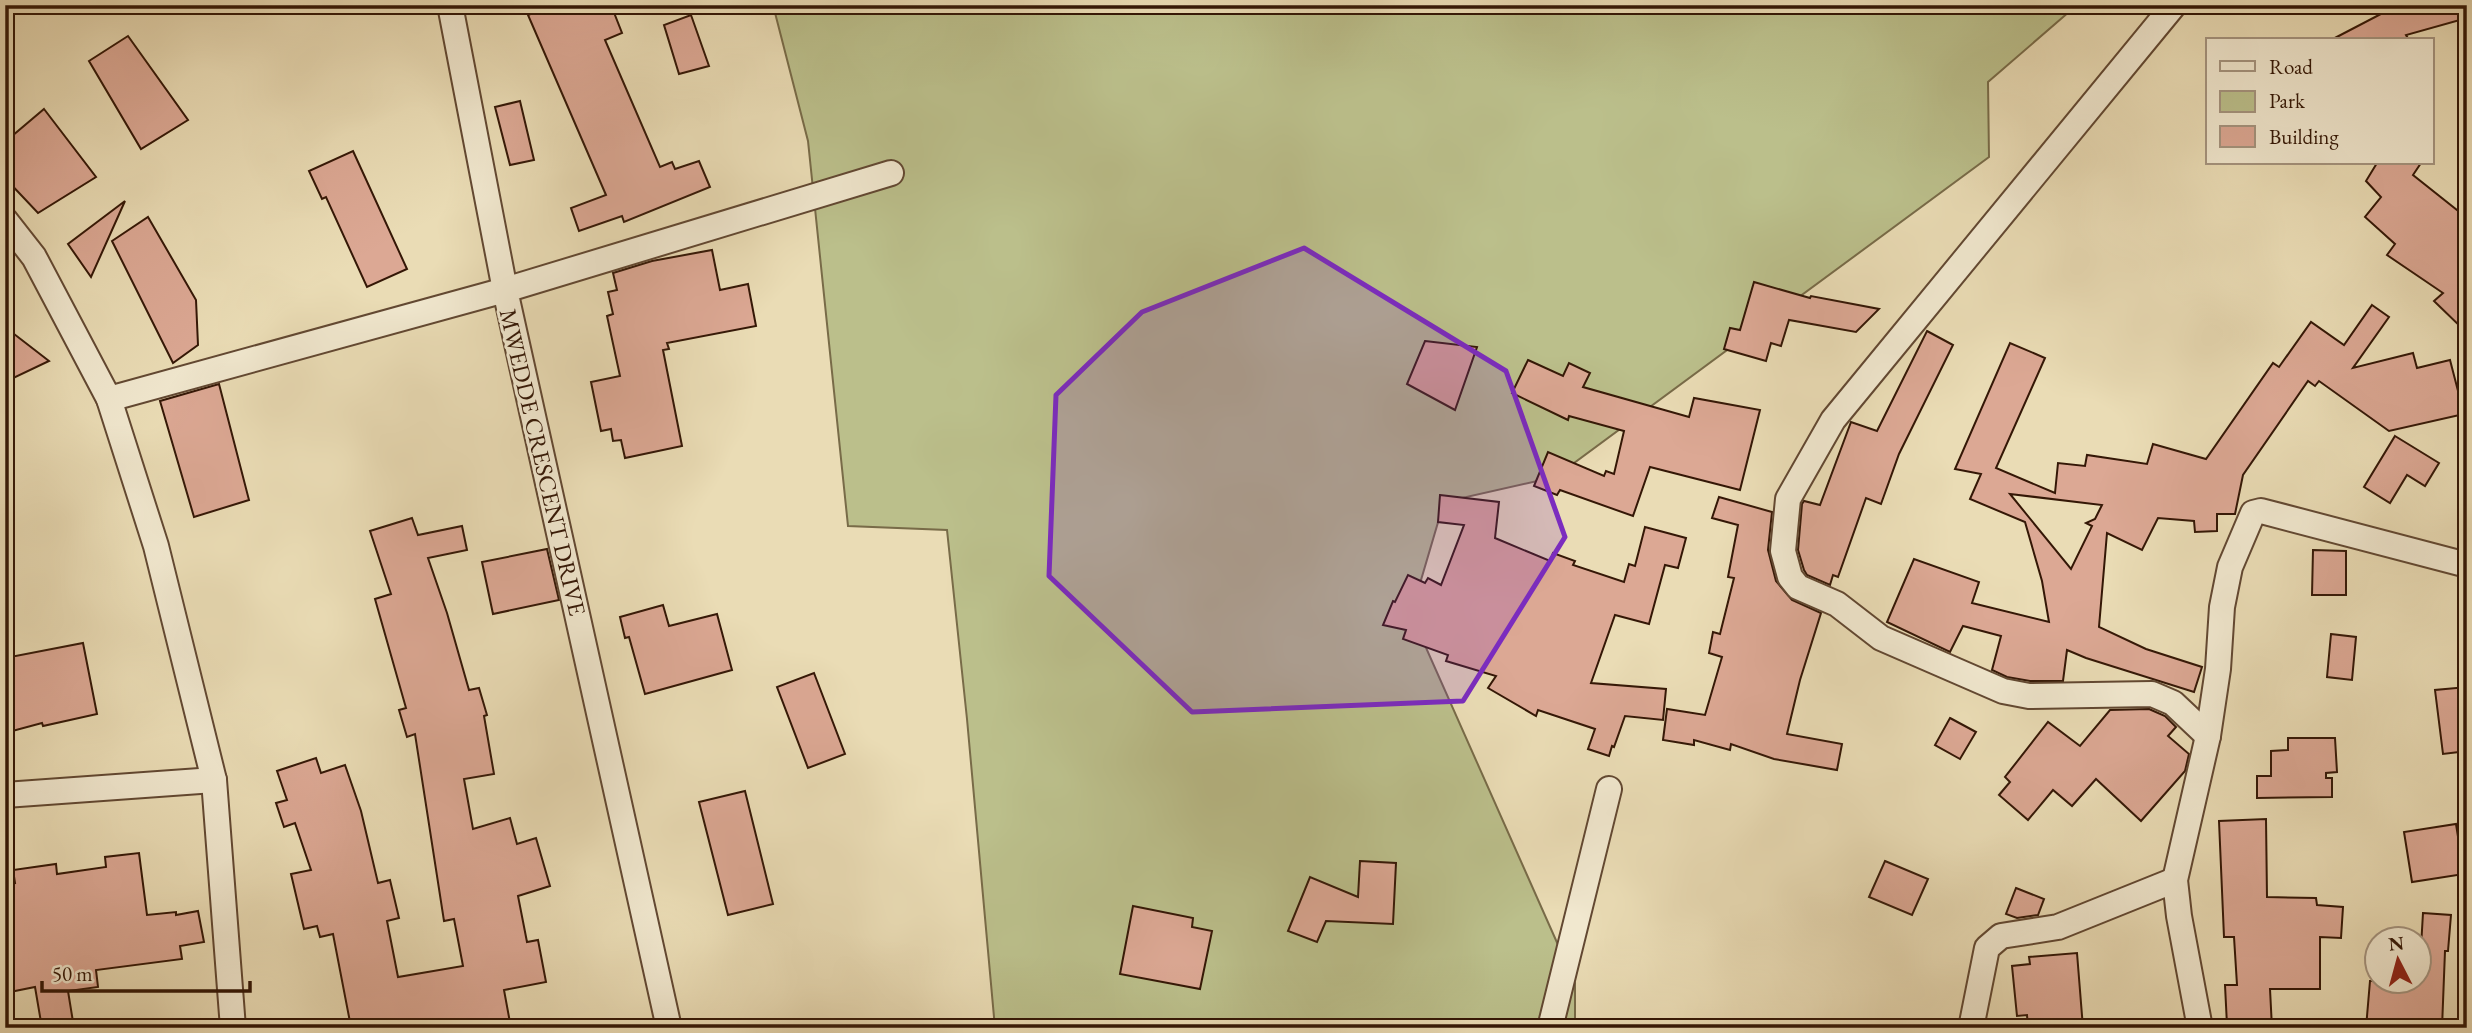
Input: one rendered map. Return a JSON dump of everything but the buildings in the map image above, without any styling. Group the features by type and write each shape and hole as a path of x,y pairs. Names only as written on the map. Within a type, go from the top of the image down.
{"street":[{"path":"109,400 505,289 450,5"},
{"path":"2174,5 1833,420 1787,499 1783,551 1790,578 1798,587 1837,604 1881,638 2003,691 2029,696 2152,694 2173,703 2208,736"},
{"name":"MWEDDE CRESCENT DRIVE","path":"669,1028 505,289 891,173"},
{"path":"5,220 34,257 109,400 156,546 214,780 233,1028"},
{"path":"2200,1028 2175,880 2208,736 2218,668 2224,594 2230,567 2253,513 2261,511 2467,565"},
{"path":"5,794 214,780"},
{"path":"1550,1028 1609,789"},
{"path":"1971,1028 1987,948 2001,936 2058,927 2175,880"}],"highlighted area":[{"path":"1304,248 1506,371 1565,537 1463,701 1192,712 1049,576 1056,395 1142,312"}],"green space":[{"path":"773,5 2077,5 1988,82 1989,157 1555,477 1444,502 1411,614 1575,983 1575,1028 995,1028 947,530 848,526 808,141"}]}
